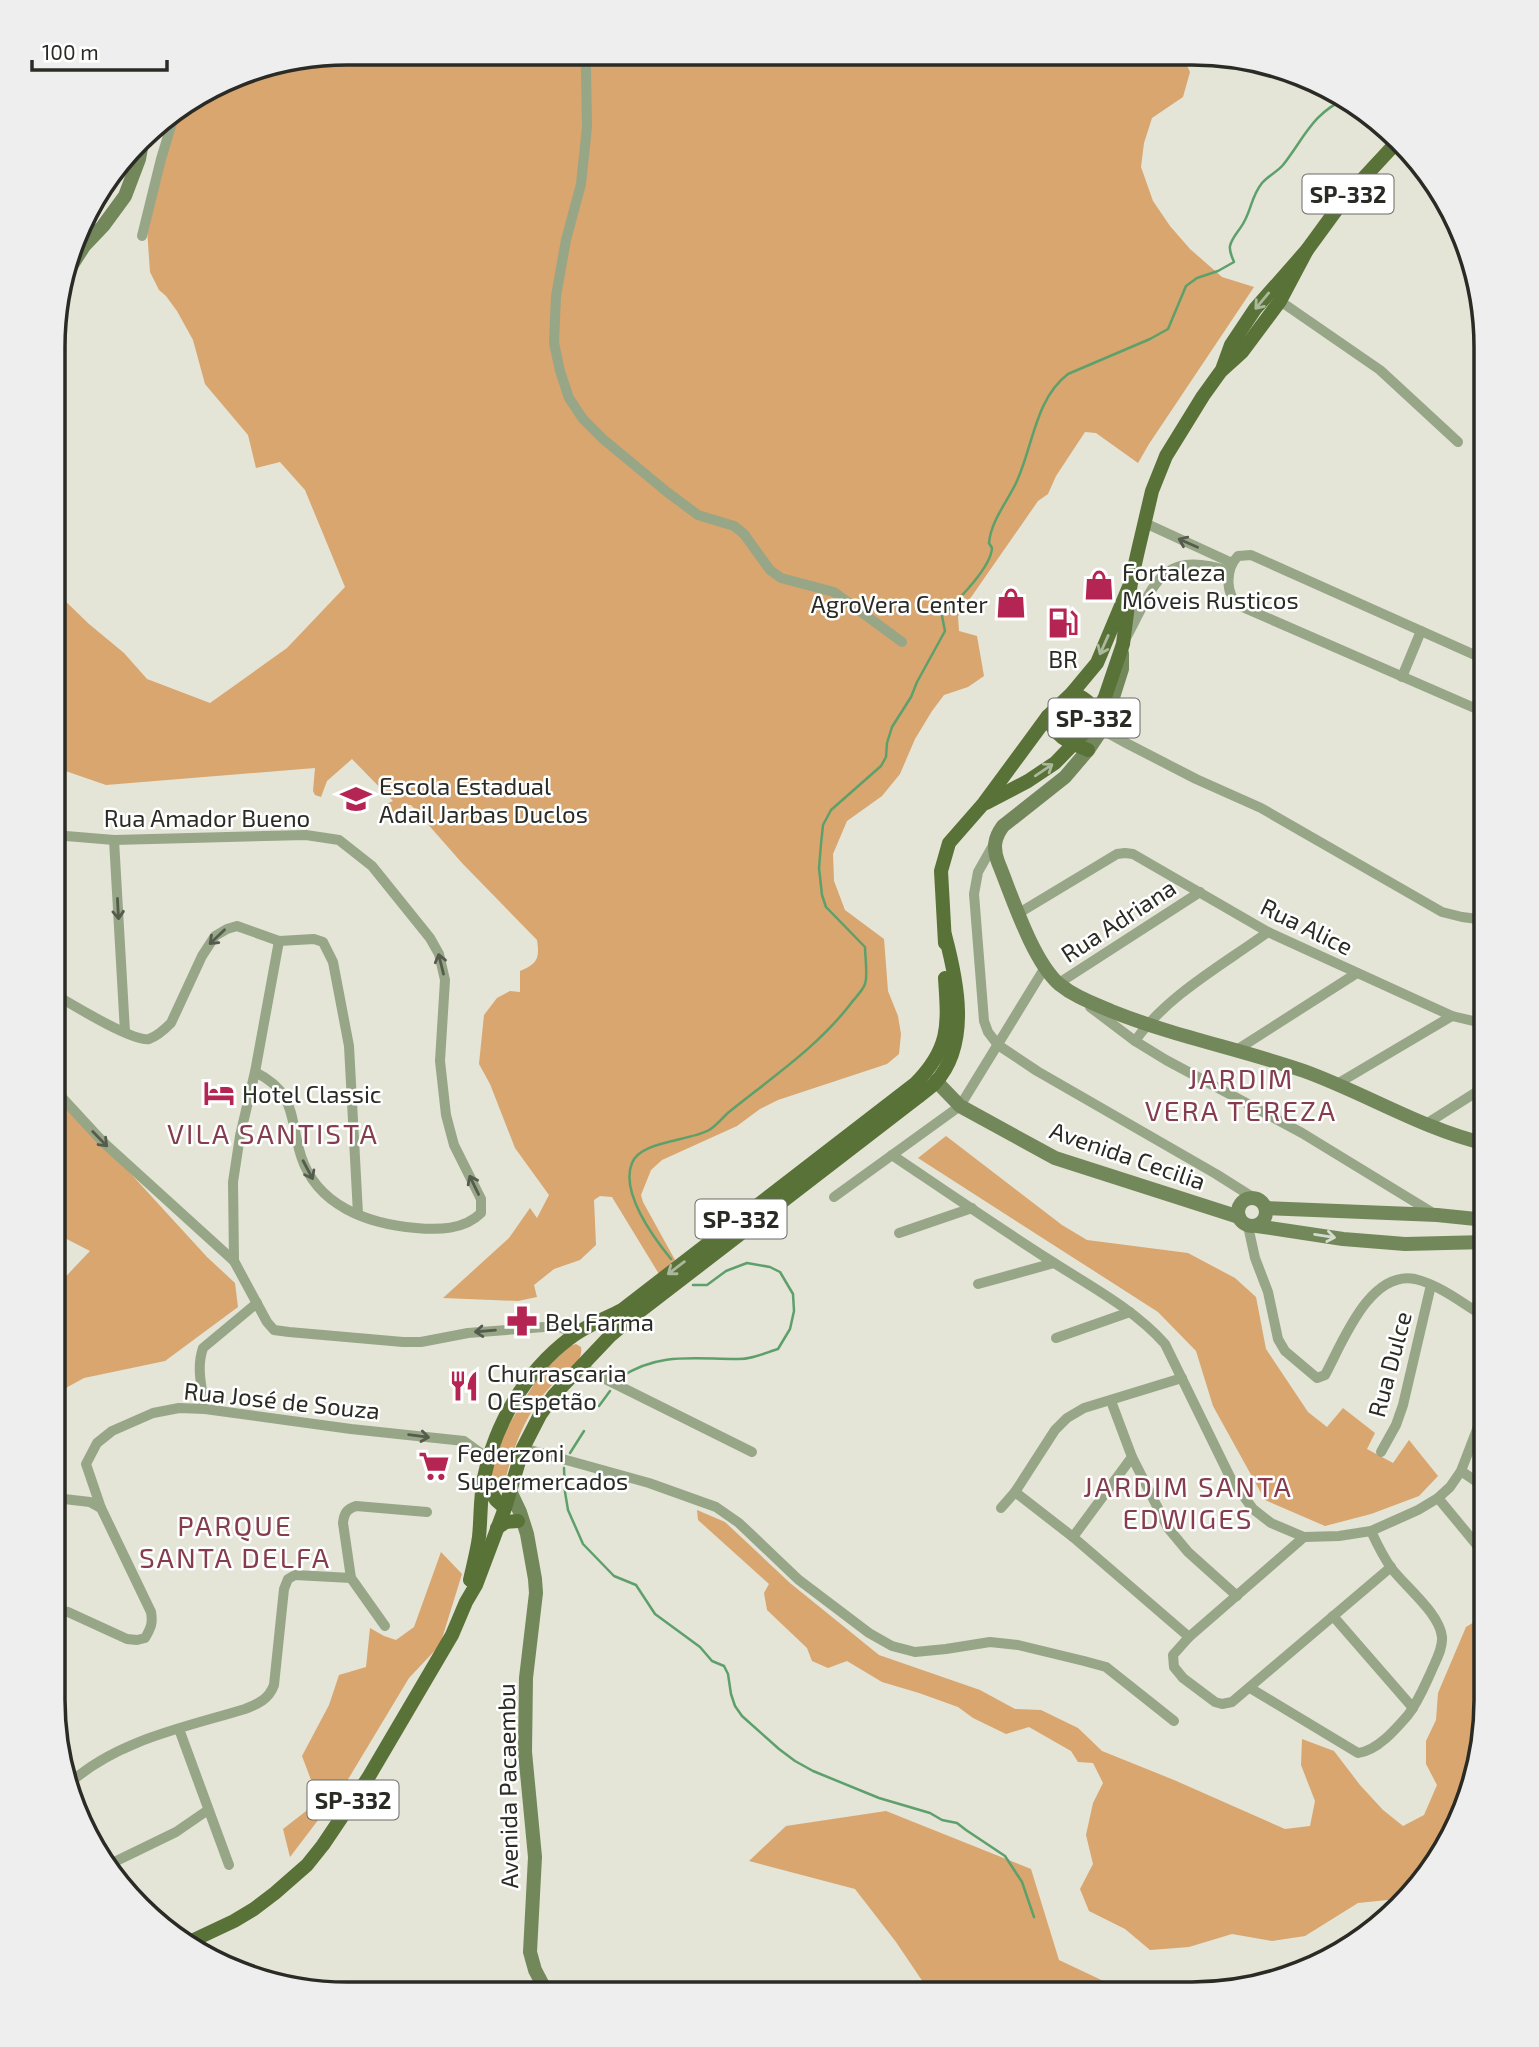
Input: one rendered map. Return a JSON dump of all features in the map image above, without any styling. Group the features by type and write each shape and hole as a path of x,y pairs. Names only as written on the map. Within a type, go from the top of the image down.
{"main road":[{"name":"SP-332","path":"1221,372 1231,345 1250,316 1307,250 1345,198 1392,147"},
{"name":"SP-332","path":"984,803 1028,781 1081,747 1086,731 1108,688 1123,644 1131,582 1152,491 1166,456 1203,396 1221,372 1242,352 1280,301 1307,250"},
{"name":"SP-332","path":"466,1602 479,1540 489,1459 499,1430 522,1389 548,1356 576,1334 622,1310 902,1095 931,1067 941,1048 946,1027 942,901 943,862 950,843 984,803 1048,716 1097,663 1131,582"},
{"path":"1072,693 1087,700 1104,726"},
{"path":"1048,716 1049,723 1063,739 1081,747"},
{"name":"SP-332","path":"196,1939 254,1909 307,1865 368,1778 452,1636 466,1602 477,1585 523,1448 554,1395 610,1336 635,1315 936,1081 948,1062 957,1027 953,968 945,935"},
{"path":"576,1334 588,1343 585,1362"},
{"path":"487,1485 500,1492 510,1491"},
{"path":"487,1485 496,1500 505,1508"},
{"path":"497,1528 506,1522 518,1521"}],"street":[{"path":"586,65 587,127 581,184 566,240 556,296 554,343 569,398 583,419 603,439 667,492 698,515 734,526 744,534 770,570 782,578 834,592 902,642"},
{"path":"142,236 171,127"},
{"path":"83,248 125,196 140,156"},
{"path":"1280,301 1380,370 1458,442"},
{"path":"1145,523 1230,567"},
{"path":"1474,655 1251,555 1238,556 1230,567 1229,593 1240,606 1474,708"},
{"path":"1230,567 1187,564 1168,570 1158,579 1123,644 1122,668 1104,726 1081,747 1065,777 1003,826 978,872 974,894 984,1021 988,1032 999,1045 1037,1071 1216,1174 1260,1203 1266,1216 1248,1223"},
{"path":"1402,677 1422,631"},
{"path":"1104,726 1108,733 1196,779 1261,808 1442,912 1474,919"},
{"name":"Rua Amador Bueno","path":"65,836 114,841 306,835 339,840 379,873 430,938 439,954 445,980 440,1061 448,1123 454,1145 481,1199 481,1213 467,1224 429,1229 404,1227 339,1206 323,1192 302,1159 288,1102 269,1080 255,1072"},
{"path":"114,841 125,1032"},
{"path":"995,842 998,862 1044,969 1059,983 1135,1041 1302,1133 1437,1215"},
{"name":"Rua Alice","path":"1019,913 1117,855 1133,854 1268,932 1452,1016 1474,1021"},
{"name":"Rua Adriana","path":"1059,983 1200,892"},
{"path":"65,1000 134,1037 150,1038 171,1023 202,956 215,936 237,926 279,941 319,939 332,962 349,1046 358,1214"},
{"path":"1135,1041 1146,1025 1188,989 1268,932"},
{"path":"234,1261 233,1182 279,941"},
{"path":"834,1197 960,1106 1044,969"},
{"path":"1235,1051 1357,973"},
{"path":"1075,996 1146,1025 1278,1063 1337,1084 1426,1124 1474,1141"},
{"path":"1337,1084 1452,1016"},
{"name":"Avenida Cecilia","path":"936,1081 960,1106 1055,1158 1248,1223 1343,1239 1405,1244 1474,1241"},
{"path":"1426,1124 1474,1094"},
{"path":"65,1101 103,1142 234,1261 267,1322 274,1329 308,1335 422,1342 468,1333 557,1326 576,1334"},
{"path":"892,1155 1151,1328 1165,1344 1231,1479 1253,1509 1270,1523 1304,1537 1339,1536 1371,1531 1438,1498 1461,1471 1474,1437"},
{"path":"1474,1219 1260,1203 1249,1198 1239,1208 1248,1223 1278,1339 1285,1351 1317,1378 1325,1375 1348,1329 1372,1294 1385,1286 1402,1279 1413,1279 1432,1285 1474,1311"},
{"path":"899,1233 972,1208"},
{"path":"978,1284 1054,1263"},
{"name":"Rua Dulce","path":"1381,1452 1396,1425 1403,1405 1432,1285"},
{"path":"205,1409 199,1371 203,1348 257,1303"},
{"path":"1056,1338 1130,1312"},
{"path":"585,1362 752,1452"},
{"path":"1000,1508 1015,1492 1055,1430 1067,1418 1084,1408 1182,1378"},
{"path":"1111,1401 1132,1457 1168,1528 1188,1552 1237,1595"},
{"name":"Rua José de Souza","path":"101,1508 86,1464 97,1443 131,1421 179,1408 464,1441 489,1459"},
{"path":"523,1448 649,1483 716,1507 739,1523 799,1580 869,1633 892,1646 915,1652 990,1642 1106,1667 1174,1721"},
{"path":"1073,1537 1132,1457"},
{"path":"1461,1471 1474,1480"},
{"path":"510,1491 527,1534"},
{"path":"1015,1492 1073,1537 1189,1637"},
{"path":"1438,1498 1474,1542"},
{"path":"65,1499 90,1502 101,1508 151,1612 153,1622 145,1638 127,1639 65,1612"},
{"path":"385,1626 351,1578 344,1514 356,1506 427,1512"},
{"path":"505,1508 527,1534"},
{"path":"1250,1688 1358,1753 1377,1746 1404,1719 1413,1707 1439,1652 1442,1634 1437,1620 1391,1567 1371,1531"},
{"name":"Avenida Pacaembu","path":"527,1534 536,1593 526,1678 526,1752 535,1857 530,1952 541,1982"},
{"path":"1304,1537 1189,1637 1173,1655 1174,1667 1183,1678 1215,1702 1232,1702 1391,1567"},
{"path":"76,1778 86,1768 122,1748 245,1709 269,1695 274,1685 288,1579 295,1575 351,1578"},
{"path":"1333,1616 1413,1707"},
{"path":"180,1729 229,1865"},
{"path":"115,1861 176,1832 208,1810"}],"shaded area":[{"path":"1187,65 1190,72 1183,97 1152,118 1144,143 1141,167 1153,201 1190,249 1222,277 1254,287 1138,463 1096,433 1085,432 1056,476 1048,494 1038,501 958,616 959,631 977,636 984,676 968,687 944,695 915,739 900,774 882,796 847,821 833,854 834,881 845,910 884,939 888,991 898,1016 901,1034 899,1054 887,1064 778,1100 737,1126 662,1160 651,1170 641,1195 675,1260 659,1274 612,1197 600,1196 594,1200 596,1245 580,1260 554,1269 534,1285 537,1297 518,1301 443,1298 509,1238 530,1208 537,1218 549,1195 515,1148 490,1084 479,1064 484,1015 497,998 510,991 520,992 520,971 536,960 538,946 537,940 462,863 411,805 404,805 396,812 388,812 386,804 393,801 352,759 327,781 321,797 313,791 315,768 106,785 65,771 65,601 124,653 147,679 210,703 287,648 345,587 305,490 280,462 256,468 248,435 205,384 193,340 150,272 147,229 175,123 239,86 274,74 310,67"},
{"path":"65,1102 207,1257 235,1283 238,1307 165,1361 84,1378 65,1388 65,1277 90,1251 65,1238"},
{"path":"946,1136 1062,1225 1087,1240 1188,1253 1235,1278 1256,1297 1266,1349 1308,1412 1327,1427 1343,1408 1375,1433 1367,1449 1393,1463 1409,1440 1438,1476 1419,1496 1371,1514 1325,1526 1265,1500 1213,1406 1196,1351 1158,1312 918,1158"},
{"path":"576,1344 581,1347 579,1359 534,1407 516,1444 504,1485 495,1488 491,1481 493,1466 511,1421 541,1373 570,1346"},
{"path":"697,1510 725,1522 790,1583 879,1655 980,1690 1015,1709 1041,1710 1078,1728 1102,1751 1285,1829 1310,1826 1315,1801 1301,1765 1302,1739 1334,1751 1383,1810 1403,1826 1424,1815 1437,1785 1426,1764 1426,1741 1436,1720 1438,1693 1466,1627 1474,1622 1472,1737 1465,1773 1453,1808 1427,1857 1392,1899 1358,1903 1305,1936 1272,1941 1232,1934 1189,1947 1150,1950 1125,1929 1089,1911 1080,1889 1093,1864 1086,1835 1093,1803 1103,1783 1093,1763 1078,1762 1071,1751 1029,1727 1006,1734 973,1718 958,1707 882,1682 847,1661 828,1668 812,1661 807,1648 767,1610 764,1593 769,1584 698,1520"},
{"path":"441,1552 462,1574 440,1645 409,1678 344,1786 290,1857 283,1829 319,1801 302,1756 329,1705 339,1675 366,1667 370,1628 396,1640 414,1627"},
{"path":"886,1811 1031,1869 1059,1960 1106,1982 923,1982 855,1889 749,1861 786,1826"}],"waterway":[{"path":"671,1259 648,1227 634,1200 629,1175 632,1163 645,1150 701,1134 712,1128 825,1033 864,986 865,947 826,907 822,895 819,868 823,825 831,810 881,766 886,757 892,727 911,697 945,631 942,616 986,565 992,548 989,543 990,535 1022,469 1036,424 1048,397 1068,374 1168,329 1186,286 1197,278 1234,262 1231,243 1262,183 1283,165 1317,119 1336,105"},
{"path":"621,1377 635,1369 663,1360 741,1359 757,1356 778,1349 790,1329 794,1311 793,1294 780,1272 770,1267 747,1263 726,1271 707,1285 693,1285"},
{"path":"599,1406 610,1391"},
{"path":"570,1453 584,1431"},
{"path":"564,1468 568,1510 583,1544 614,1576 636,1585 655,1614 700,1647 712,1661 724,1666 735,1706 742,1716 779,1749 813,1771 879,1798 957,1823 1005,1856 1022,1882 1034,1917"}],"place":[{"name":"Fortaleza Móveis Rusticos","path":"1099,585"},
{"name":"AgroVera Center","path":"1011,603"},
{"name":"BR","path":"1063,623"},
{"name":"Escola Estadual Adail Jarbas Duclos","path":"356,799"},
{"name":"Hotel Classic","path":"219,1093"},
{"name":"Bel Farma","path":"522,1321"},
{"name":"Churrascaria O Espetão","path":"464,1386"},
{"name":"Federzoni Supermercados","path":"434,1466"}],"district":[{"name":"JARDIM VERA TEREZA","path":"1241,1094"},
{"name":"VILA SANTISTA","path":"273,1133"},
{"name":"JARDIM SANTA EDWIGES","path":"1188,1502"},
{"name":"PARQUE SANTA DELFA","path":"235,1541"}]}
